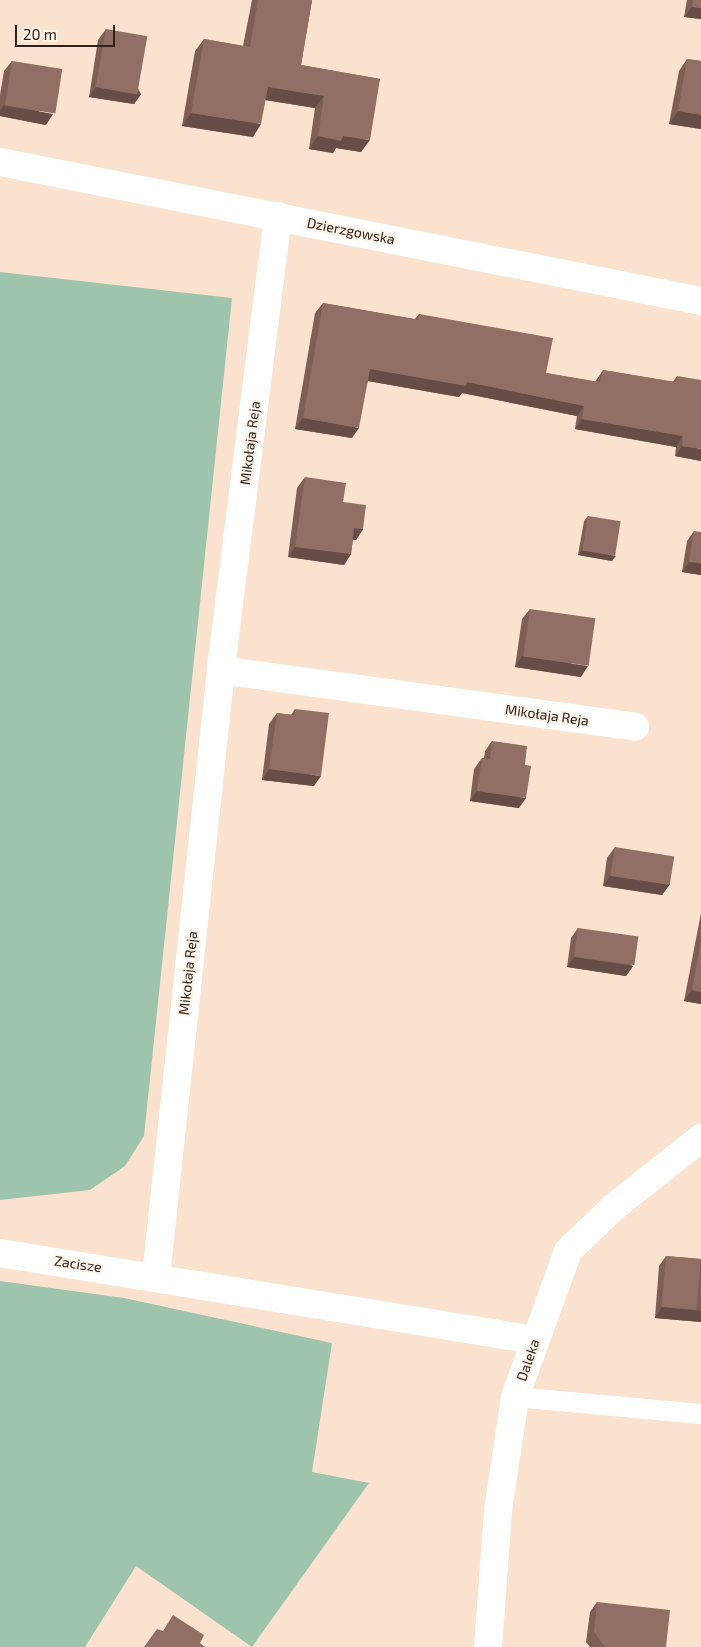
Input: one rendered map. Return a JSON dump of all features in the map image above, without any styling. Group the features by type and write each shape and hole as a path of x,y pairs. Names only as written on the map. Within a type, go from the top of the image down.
{"street":[{"name":"Dzierzgowska","path":"0,162 701,301"},
{"name":"Mikołaja Reja","path":"156,1276 221,670 278,216"},
{"name":"Mikołaja Reja","path":"221,670 635,728"},
{"name":"Daleka","path":"488,1647 498,1510 515,1397 568,1251 615,1206 701,1138"},
{"name":"Zacisze","path":"0,1253 156,1276 535,1340"}],"lane":[{"path":"515,1397 701,1414"}],"green space":[{"path":"0,272 232,298 144,1136 125,1166 90,1190 0,1200"},
{"path":"0,1281 124,1298 332,1343 312,1472 369,1483 252,1647 136,1566 85,1647 0,1647"}],"building":[{"path":"258,0 312,0 301,65 380,79 370,140 343,136 341,141 318,136 324,96 268,87 261,124 191,113 204,39 250,47"},
{"path":"693,0 701,0 701,8 692,7"},
{"path":"106,29 147,36 137,94 96,87"},
{"path":"687,59 701,61 701,115 678,111"},
{"path":"12,61 62,69 55,113 5,105"},
{"path":"323,303 418,320 419,314 553,338 546,373 600,382 603,370 676,382 677,376 701,380 701,449 682,446 683,436 582,419 584,406 467,382 466,386 370,369 359,428 303,418"},
{"path":"305,477 346,483 343,502 366,505 363,529 354,528 351,554 295,547"},
{"path":"588,516 621,521 615,556 583,551"},
{"path":"694,531 701,532 701,563 689,562"},
{"path":"530,609 595,618 589,666 523,657"},
{"path":"295,709 329,713 321,776 269,769 277,713 295,715"},
{"path":"492,741 527,746 525,765 531,766 526,798 477,791 482,758 490,759"},
{"path":"615,847 674,856 670,885 610,876"},
{"path":"578,928 638,936 634,965 574,957"},
{"path":"701,941 701,992 692,990"},
{"path":"666,1256 701,1259 696,1310 662,1307"},
{"path":"597,1602 670,1610 666,1647 605,1647 594,1632"},
{"path":"173,1615 204,1635 200,1643 205,1647 144,1647 157,1629 163,1631"}]}
